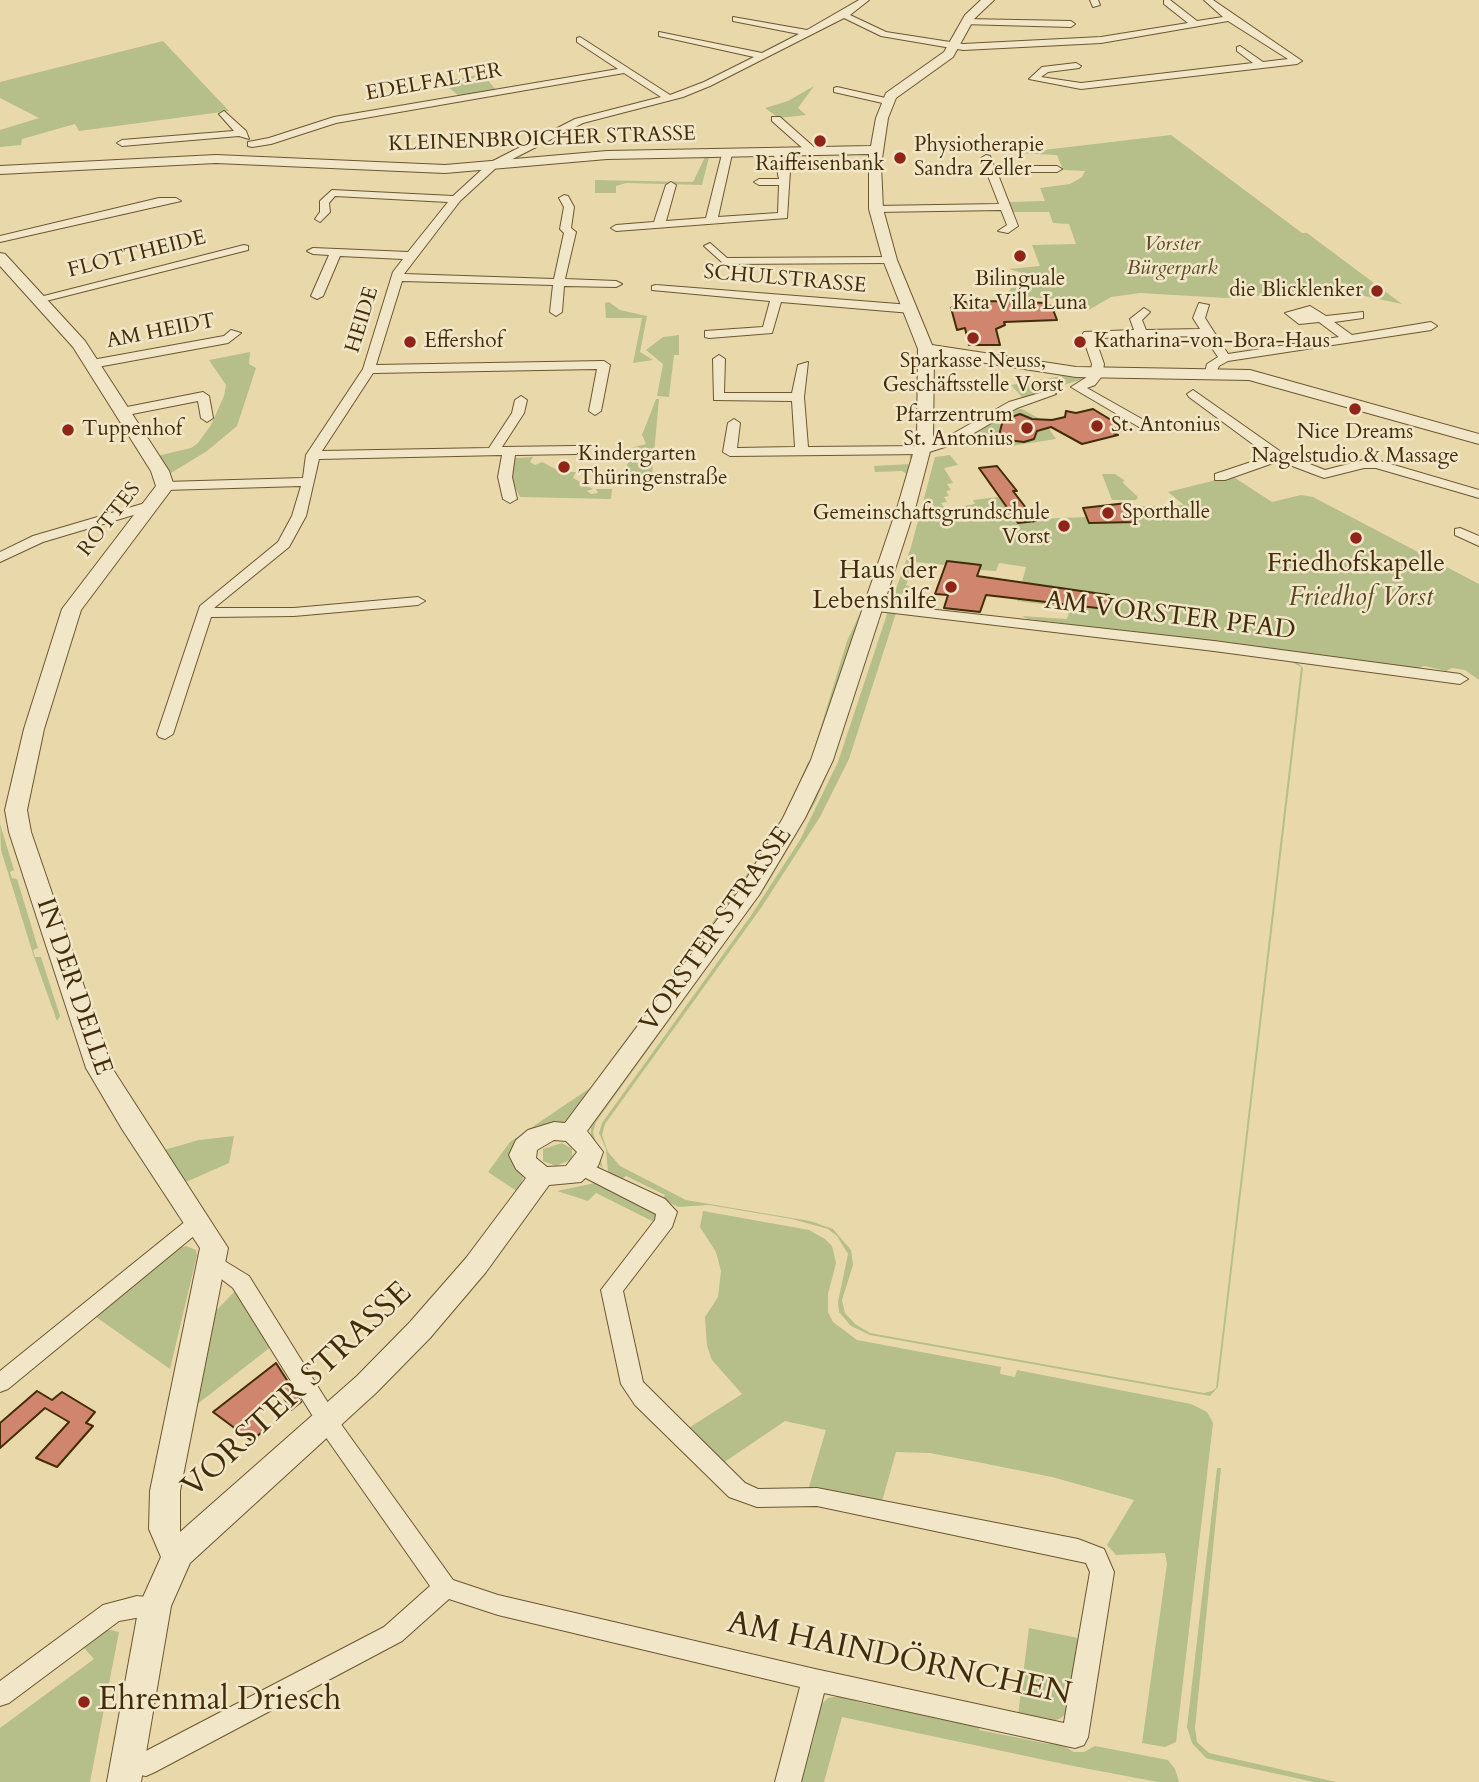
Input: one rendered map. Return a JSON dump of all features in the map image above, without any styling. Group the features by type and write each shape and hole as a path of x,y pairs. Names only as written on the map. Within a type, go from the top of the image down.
{"street":[{"name":"HEIDE","path":"166,734 207,606 284,544 299,516 309,482 313,455 369,369 398,277 456,199 493,165 584,119 699,88 844,15 865,0"},
{"path":"988,0 965,22 955,47 887,101 877,150 876,209 890,260 926,349 1063,371 1211,372 1270,379 1479,439"},
{"path":"1076,66 1045,69 1034,79 1075,86 1297,61 1230,18 1208,0"},
{"path":"1180,26 1169,4 1195,24"},
{"path":"844,15 884,34 955,47 1108,39 1230,18"},
{"path":"736,19 809,33"},
{"path":"965,22 1071,24"},
{"path":"662,34 764,56"},
{"path":"580,40 669,98"},
{"path":"1045,43 1056,50"},
{"path":"1240,48 1261,65"},
{"path":"1066,58 1100,83"},
{"path":"1167,63 1177,75"},
{"name":"EDELFALTER","path":"252,144 271,141 334,120 625,70"},
{"path":"837,90 887,101"},
{"path":"224,114 252,144 255,160"},
{"path":"776,119 811,150"},
{"path":"122,143 242,133"},
{"path":"792,133 794,151"},
{"name":"KLEINENBROICHER STRASSE","path":"0,170 123,162 255,160 445,169 607,155 877,150"},
{"path":"523,151 528,157 541,160"},
{"path":"616,228 779,218 783,216 785,171 777,152"},
{"path":"711,222 727,154"},
{"path":"1004,231 1013,226 989,163 1058,169"},
{"path":"445,169 465,173 475,180"},
{"path":"758,182 785,182"},
{"path":"659,225 671,185"},
{"path":"320,219 325,212 324,203 332,193 456,199"},
{"path":"556,312 559,282 570,232 565,229 569,207 564,198"},
{"path":"0,239 159,201 176,201"},
{"path":"876,209 1006,207"},
{"path":"710,246 724,261 890,260"},
{"name":"FLOTTHEIDE","path":"38,299 244,248"},
{"path":"313,251 411,256"},
{"path":"317,296 336,253"},
{"name":"ROTTES","path":"0,257 79,344 160,471 165,486 72,610 34,729"},
{"path":"398,277 616,284"},
{"name":"SCHULSTRASSE","path":"656,288 911,309"},
{"path":"709,334 768,330 776,299"},
{"path":"1203,305 1199,314 1206,332 1225,358"},
{"path":"1141,334 1136,319 1144,313"},
{"path":"1350,339 1323,319 1359,315"},
{"path":"1211,372 1213,364 1225,358 1431,326"},
{"path":"1144,426 1077,387 1093,381 1097,373 1098,364 1088,335 1206,332"},
{"name":"AM HEIDT","path":"92,364 228,340 235,333"},
{"name":"VORSTER STRASSE","path":"572,1133 770,861 822,760 923,450 926,349"},
{"path":"719,359 718,397 798,397"},
{"path":"369,369 604,365 595,411"},
{"path":"802,452 798,397 804,365"},
{"path":"734,423 730,452 923,450 952,440 1013,405 1050,394"},
{"path":"1193,394 1279,457 1324,474 1364,464 1377,464 1479,494"},
{"path":"122,412 203,396 206,418"},
{"path":"493,451 518,413 521,400"},
{"path":"509,450 505,477 510,499"},
{"path":"313,455 576,450"},
{"path":"1220,477 1279,457"},
{"path":"165,486 309,482"},
{"path":"0,558 38,539 152,505"},
{"path":"1479,526 1460,532 1479,542"},
{"path":"204,613 294,612 418,601"},
{"name":"AM VORSTER PFAD","path":"874,607 1214,646 1460,679"},
{"name":"IN DER DELLE","path":"34,729 20,782 17,819 88,1041 112,1094 211,1239 213,1262 178,1414 164,1501 164,1529 168,1543 178,1555"},
{"path":"572,1133 587,1144 590,1152 583,1168 562,1177 541,1176 525,1163 525,1146 542,1134 572,1133"},
{"name":"AM HAINDÖRNCHEN","path":"445,1588 498,1605 815,1680 1075,1737 1102,1572 1101,1563 1096,1556 1078,1549 817,1497 757,1498 737,1490 643,1399 632,1384 612,1290 665,1222 667,1212 658,1204 583,1168"},
{"name":"VORSTER STRASSE","path":"178,1555 327,1420 428,1321 476,1265 541,1176"},
{"path":"0,1383 199,1221"},
{"path":"125,1773 393,1634 445,1588 327,1420 241,1282 213,1262"},
{"path":"125,1773 155,1606 178,1555"},
{"path":"0,1695 112,1612 155,1606"},
{"path":"788,1782 815,1680"}],"green space":[{"path":"163,41 229,111 79,131 75,124 22,139 21,145 0,147 0,130 39,118 0,98 0,82"},
{"path":"483,74 496,90 461,97 441,82"},
{"path":"814,86 798,108 806,115 779,118 765,108 788,101"},
{"name":"Vorster Bürgerpark","path":"1171,135 1402,304 1336,290 1226,298 1140,293 1111,297 1087,311 1059,299 1006,296 1011,288 1038,282 1032,276 1009,269 1040,266 1032,245 1076,244 1069,224 1053,223 1049,212 1012,212 1008,202 1045,201 1040,188 1070,184 1082,177 1085,171 1063,170 1057,155 1018,153"},
{"path":"705,157 709,157 702,185 626,183 616,186 616,193 595,193 595,180 693,182"},
{"path":"609,302 620,310 647,316 640,352 653,360 633,363 642,318 606,318 605,303"},
{"path":"679,335 679,355 674,355 669,397 657,396 663,364 646,350 663,337"},
{"path":"250,352 249,364 256,368 237,426 207,451 171,473 157,456 191,448 198,443 211,425 224,396 226,385 209,360"},
{"path":"1068,375 1086,378 1023,398 1011,385"},
{"path":"656,399 659,399 652,475 623,476 634,447 646,444 642,435"},
{"path":"1015,409 1022,409 1049,424 1020,414 997,422 1007,428 1000,430 999,435 1006,440 1024,442 1034,438 1036,434 1030,430 1048,427 1056,439 1004,447 975,435 974,432"},
{"path":"909,453 916,454 815,755 812,756 847,641 865,603 908,475 902,471 875,472 874,466 911,464"},
{"name":"Friedhof Vorst","path":"950,455 958,465 944,468 953,483 947,484 951,490 946,491 949,496 944,497 947,502 941,503 945,509 939,510 943,516 949,515 953,520 964,522 975,520 964,506 975,504 973,500 998,497 1019,523 1036,521 1034,519 1087,517 1089,523 1134,522 1129,507 1184,505 1168,492 1232,476 1272,502 1301,495 1313,497 1479,584 1479,680 1465,670 1452,668 1446,671 1425,666 1414,669 1028,619 1022,616 1067,619 1071,605 1106,609 1109,595 1028,585 1064,604 1064,607 1017,601 1026,567 999,563 996,571 980,570 981,565 947,561 945,565 915,562 906,585 917,589 902,593 897,605 892,600 911,547 935,457"},
{"path":"533,457 530,462 535,465 542,462 561,472 576,472 573,478 593,489 587,491 591,494 598,493 596,489 612,489 611,499 520,497 510,477 515,458"},
{"path":"1102,474 1115,474 1124,480 1123,483 1138,497 1136,500 1112,500"},
{"path":"888,611 989,621 1284,660 896,613 849,759 820,817 761,908 605,1124 602,1135 608,1152 620,1166 686,1200 810,1221 833,1229 851,1250 853,1265 842,1300 845,1313 855,1324 870,1333 1204,1393 1216,1388 1301,667 1290,661 1297,662 1303,668 1218,1387 1210,1396 870,1335 851,1326 839,1312 838,1302 848,1254 837,1236 828,1229 792,1219 709,1205 678,1207 663,1199 665,1195 626,1176 622,1179 608,1172 606,1149 599,1133 602,1123 750,917 800,840 838,762"},
{"path":"808,762 810,764 786,819 746,887 569,1120 540,1130 518,1192 488,1172 510,1142 590,1088 740,885 783,819"},
{"path":"832,762 816,801 766,886 596,1122 593,1132 603,1169 591,1137 591,1124"},
{"path":"0,824 14,870 10,872 12,878 17,879 38,948 33,950 35,957 41,957 60,1016 57,1021 33,954 1,850"},
{"path":"234,1136 229,1163 186,1182 164,1150 199,1140"},
{"path":"562,1143 572,1149 572,1159 556,1166 543,1161 543,1149"},
{"path":"600,1182 614,1189 611,1192 636,1204 639,1202 658,1215 656,1223 596,1193 588,1201 557,1191"},
{"path":"703,1211 809,1230 825,1239 832,1246 836,1263 828,1294 828,1312 833,1322 857,1340 1001,1367 1000,1374 1015,1377 1017,1370 1191,1404 1207,1412 1213,1423 1176,1742 1165,1747 1142,1743 1167,1564 1165,1553 1116,1555 1107,1545 1134,1500 1052,1477 930,1453 896,1452 881,1505 808,1490 826,1430 785,1421 723,1463 687,1429 742,1394 712,1360 707,1346 705,1317 718,1297 721,1271 716,1252 700,1227"},
{"path":"186,1246 196,1250 197,1255 170,1369 96,1317 178,1248"},
{"path":"237,1289 272,1346 191,1409 211,1316"},
{"path":"1217,1468 1221,1468 1195,1728 1197,1742 1209,1753 1336,1782 1314,1782 1206,1758 1192,1743 1187,1727"},
{"path":"1029,1628 1078,1638 1066,1714 1048,1722 1018,1715"},
{"path":"107,1629 119,1632 90,1782 0,1782 0,1728 94,1659 84,1648"},
{"path":"840,1696 862,1703 980,1726 979,1730 1060,1744 1074,1752 1084,1752 1095,1746 1168,1760 1175,1769 1179,1782 1158,1782 1073,1766 842,1717 824,1782 800,1782 815,1734 811,1732 818,1707 828,1698"}],"building":[{"path":"963,302 1046,303 1052,307 1057,320 1004,322 1005,325 996,329 1000,345 969,345 965,328 957,330 951,308"},
{"path":"1093,409 1126,429 1114,433 1118,435 1082,444 1051,427 1037,431 1034,439 1024,442 1006,440 999,435 1003,420 1020,414 1032,419 1052,420 1065,417 1066,411 1076,413"},
{"name":"Gemeinschaftsgrundschule Vorst","path":"997,466 1036,521 1018,523 979,468"},
{"name":"Sporthalle","path":"1127,503 1135,522 1089,523 1083,508"},
{"path":"947,561 981,565 977,576 1109,595 1106,609 986,595 980,612 944,608 948,595 935,594"},
{"path":"276,1363 301,1402 291,1410 280,1391 249,1416 266,1428 252,1441 213,1412"},
{"path":"37,1391 52,1400 62,1392 95,1412 86,1423 93,1426 57,1467 36,1458 69,1422 45,1408 0,1448 0,1423"}],"place":[{"name":"Raiffeisenbank","path":"820,141"},
{"name":"Physiotherapie Sandra Zeller","path":"900,158"},
{"name":"Bilinguale Kita Villa Luna","path":"1020,256"},
{"name":"die Blicklenker","path":"1377,291"},
{"name":"Sparkasse Neuss, Geschäftsstelle Vorst","path":"973,338"},
{"name":"Effershof","path":"410,342"},
{"name":"Katharina-von-Bora-Haus","path":"1080,342"},
{"name":"Nice Dreams Nagelstudio & Massage","path":"1355,409"},
{"name":"St. Antonius","path":"1097,426"},
{"name":"Pfarrzentrum St. Antonius","path":"1027,428"},
{"name":"Tuppenhof","path":"68,430"},
{"name":"Kindergarten Thüringenstraße","path":"564,467"},
{"name":"Sporthalle","path":"1108,513"},
{"name":"Gemeinschaftsgrundschule Vorst","path":"1064,526"},
{"name":"Friedhofskapelle","path":"1356,538"},
{"name":"Haus der Lebenshilfe","path":"951,587"},
{"name":"Ehrenmal Driesch","path":"84,1702"}]}
